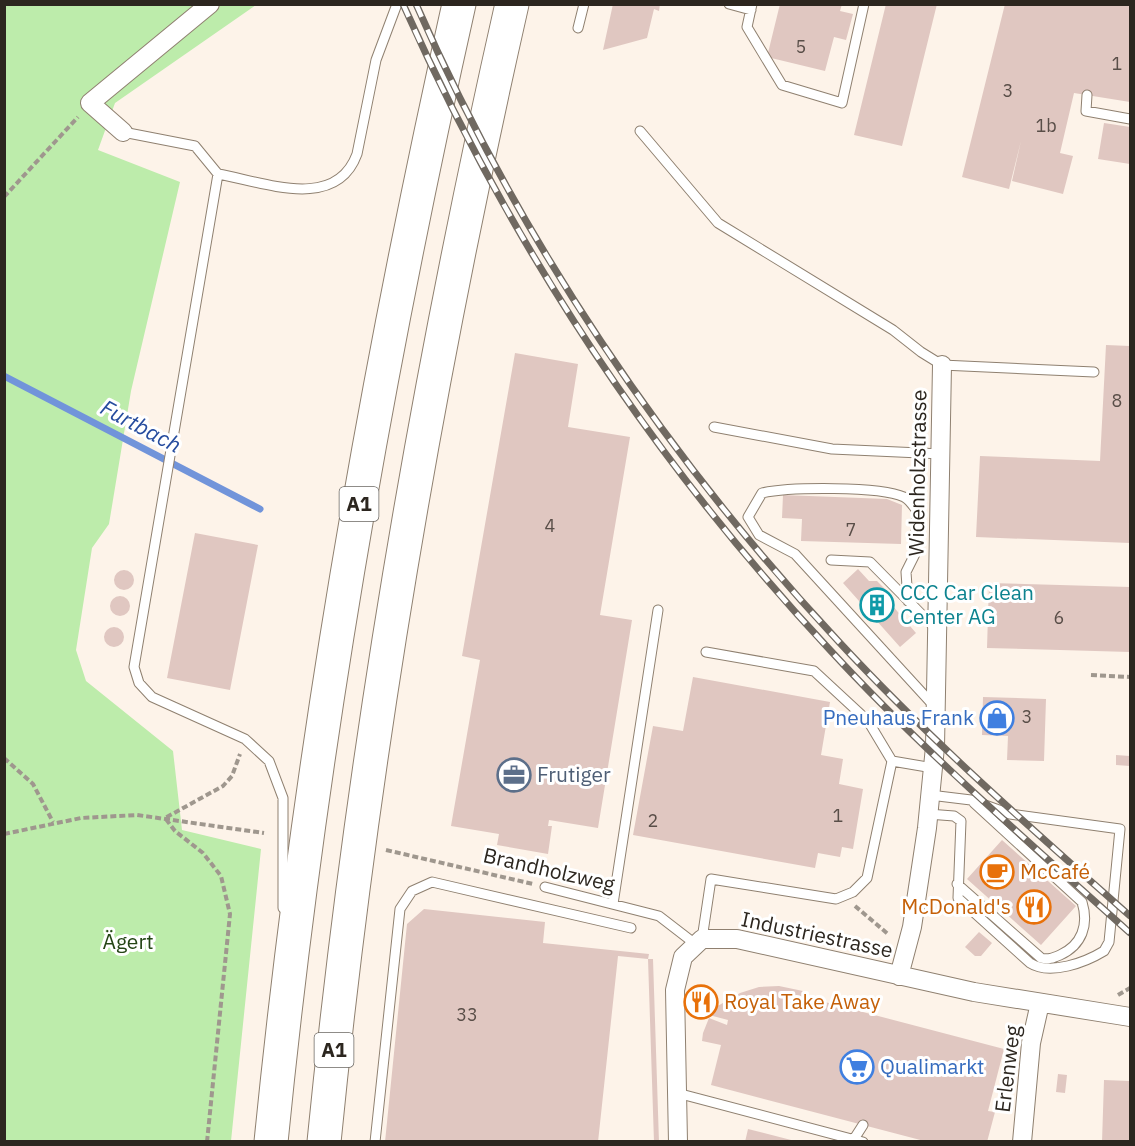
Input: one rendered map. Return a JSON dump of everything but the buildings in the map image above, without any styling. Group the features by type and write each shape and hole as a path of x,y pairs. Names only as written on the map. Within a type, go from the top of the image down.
{"highway":[{"name":"A1","path":"271,1142 316,776 355,530 406,255 459,4"},
{"name":"A1","path":"324,1142 352,900 404,550 450,297 512,4"}],"street":[{"path":"123,132 90,104 210,4"},
{"name":"Widenholzstrasse","path":"899,976 912,927 933,768 937,708 936,629 942,454 942,364"},
{"name":"Industriestrasse","path":"698,941 737,939 899,976 1040,1003 1131,1017"},
{"path":"678,1142 675,990 683,957 698,941"},
{"name":"Erlenweg","path":"1023,1142 1031,1043 1040,1003"}],"lane":[{"path":"123,132 195,146 218,174 306,190 324,188 341,180 351,168 357,154 376,60 397,4"},
{"path":"578,28 584,4"},
{"path":"729,4 752,7 747,27 782,85 842,102 864,4"},
{"path":"1087,95 1086,111 1131,119"},
{"path":"640,131 718,223 893,330 921,352 942,364 1094,372"},
{"path":"218,174 134,667 139,683 152,697 245,739 262,753 273,767 283,798 283,913"},
{"path":"714,427 832,449 942,454"},
{"path":"908,602 906,572 915,554 917,511 907,498 887,492 780,489 762,493 748,517 759,535 795,554 937,708"},
{"path":"831,560 870,562 936,629"},
{"path":"613,904 658,610"},
{"path":"698,941 711,879 836,899 853,892 867,878 892,761 868,721 814,670 706,652"},
{"path":"892,761 933,768"},
{"path":"928,813 954,816 961,821 963,831 957,895 963,905 1030,963 1041,969 1057,968 1100,953 1107,947 1120,829 1010,814 971,800 930,795"},
{"path":"957,884 1041,958 1049,959 1070,951 1081,938 1084,910 1079,899 971,800"},
{"path":"375,1142 400,909 412,891 432,882 631,928"},
{"name":"Brandholzweg","path":"546,887 659,916 698,941"},
{"path":"284,937 286,1008"},
{"path":"677,1093 859,1140 863,1125"}],"path":[{"path":"4,197 66,130"},
{"path":"1090,675 1131,676"},
{"path":"165,818 223,786 232,776 245,739"},
{"path":"4,758 33,784 53,822"},
{"path":"4,834 53,822 109,816 165,818 264,832"},
{"path":"165,818 175,831 203,853 221,876 230,914 207,1142"},
{"name":"Brandholzweg","path":"386,850 546,887"},
{"path":"845,895 888,934"}],"green space":[{"name":"Ägert","path":"5,5 256,5 115,103 98,150 180,182 131,391 109,524 92,548 76,650 86,681 173,751 182,830 261,849 231,1141 5,1142"}],"waterway":[{"name":"Furtbach","path":"4,376 260,509"}],"railway":[{"path":"403,4 444,92 489,179 538,263 590,345 645,425 703,502 765,577 865,687 977,795 1130,933"},
{"path":"416,4 501,177 549,260 601,342 656,421 714,497 776,571 874,679 982,783 1130,916"}],"place":[{"name":"CCC Car Clean Center AG","path":"877,605"},
{"name":"Pneuhaus Frank","path":"997,718"},
{"name":"Frutiger","path":"514,775"},
{"name":"McCafé","path":"997,872"},
{"name":"McDonald's","path":"1034,907"},
{"name":"Royal Take Away","path":"701,1002"},
{"name":"Qualimarkt","path":"857,1067"}]}
